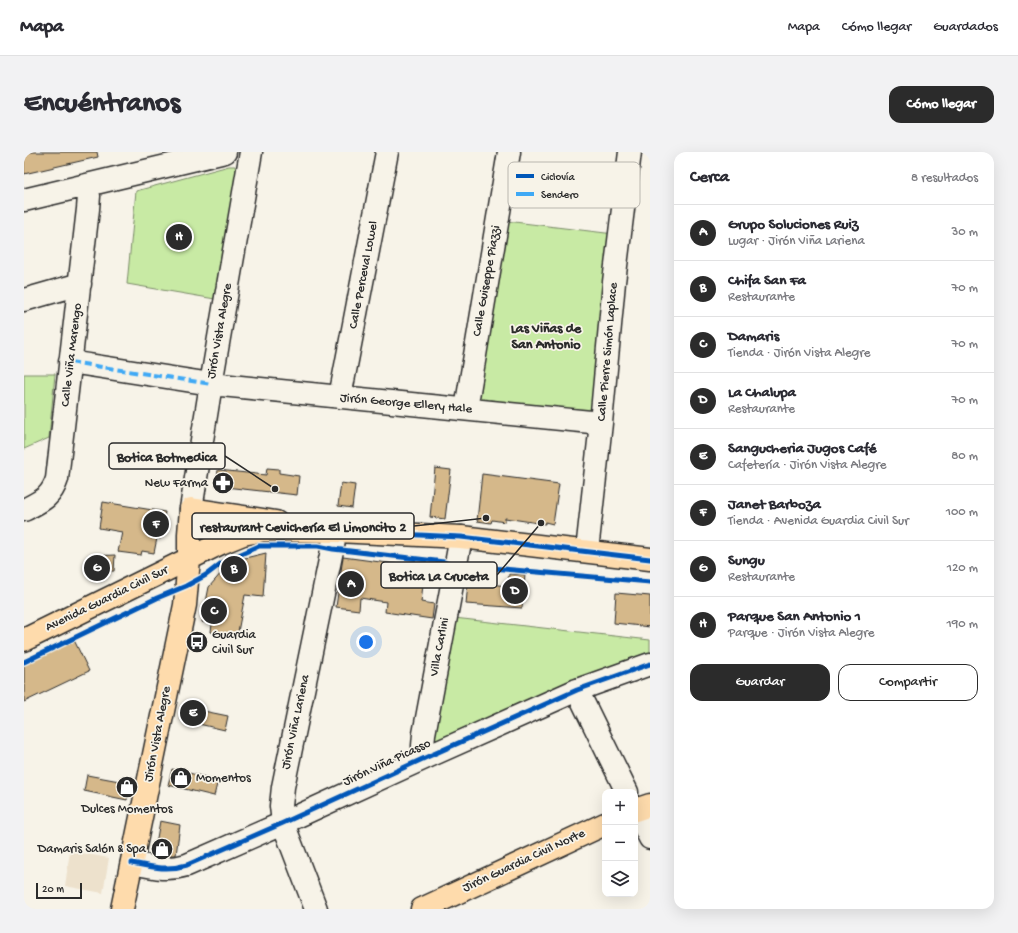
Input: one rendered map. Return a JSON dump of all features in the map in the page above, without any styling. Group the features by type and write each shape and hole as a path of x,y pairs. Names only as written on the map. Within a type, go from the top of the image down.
{"main road":[{"name":"Avenida Guardia Civil Sur","path":"191,509 336,531"},
{"path":"189,559 191,509"},
{"name":"Avenida Guardia Civil Sur","path":"24,640 221,543 243,534 264,530 336,531 461,537 650,559"},
{"name":"Jirón Vista Alegre","path":"122,909 185,605 189,559"},
{"name":"Jirón Guardia Civil Norte","path":"422,909 603,825"}],"street":[{"path":"24,200 225,152"},
{"name":"Jirón Vista Alegre","path":"191,509 251,152"},
{"name":"Calle Perceval Lowel","path":"340,397 387,152"},
{"name":"Calle Guiseppe Piazzi","path":"466,409 509,152"},
{"name":"Calle Pierre Simón Laplace","path":"629,162 630,152"},
{"name":"Calle Viña Marengo","path":"24,510 45,499 53,490 57,478 88,209 89,196 86,185"},
{"name":"Calle Pierre Simón Laplace","path":"587,552 614,282 623,208"},
{"path":"24,300 80,284"},
{"name":"Jirón George Ellery Hale","path":"70,362 211,384 601,423"},
{"name":"Jirón Viña Lariena","path":"316,909 283,823 281,806 283,787 336,531"},
{"name":"Villa Carlini","path":"427,756 423,746 424,734 461,537"},
{"name":"Jirón Viña Picasso","path":"132,863 166,869 187,865 577,690 650,664"},
{"path":"577,690 629,789"},
{"path":"638,808 650,838"}],"shaded area":[{"path":"70,851 109,858 103,893 65,886"}],"green space":[{"path":"229,166 235,166 238,177 215,299 127,284 136,191"},
{"path":"506,221 614,234 592,417 471,402"},
{"path":"24,374 55,374 49,438 24,449"},
{"path":"454,618 650,640 650,655 438,744 432,735"}],"building":[{"path":"24,152 97,152 98,157 24,174"},
{"path":"267,468 279,469 279,473 299,476 297,495 216,486 218,470 266,475"},
{"path":"435,468 451,470 445,519 430,517"},
{"path":"482,474 559,484 553,524 505,518 505,522 492,520 491,523 477,521"},
{"path":"341,483 355,485 352,508 338,506"},
{"path":"103,502 165,512 160,539 157,538 154,553 142,551 141,555 118,552 122,532 99,528"},
{"path":"266,553 263,597 245,595 237,637 211,632 212,624 202,622 209,587 230,565 241,559"},
{"path":"115,555 114,571 90,572 92,556"},
{"path":"343,557 425,568 421,602 434,604 432,619 385,612 386,602 360,598 359,610 336,607"},
{"path":"509,574 525,575 522,608 466,604 468,582 508,586"},
{"path":"616,593 650,596 650,627 614,623"},
{"path":"74,640 89,671 24,702 24,665"},
{"path":"184,707 228,716 225,730 181,720"},
{"path":"172,769 218,780 214,796 168,785"},
{"path":"87,775 130,783 127,800 84,791"},
{"path":"160,821 180,825 176,855 154,855"}],"marked path":[{"path":"70,362 211,384"}],"cycle path":[{"path":"336,531 461,537 650,559"},
{"path":"24,662 157,598 186,586 206,575 223,562 259,546 318,546 444,562 456,567"},
{"path":"469,566 650,582"},
{"path":"132,863 166,868 187,865 577,690 650,664"}],"place":[{"name":"Parque San Antonio 1","path":"179,237"},
{"name":"New Farma","path":"223,483"},
{"name":"Botica Botmedica","path":"275,489"},
{"name":"restaurant Cevichería El Limoncito 2","path":"486,518"},
{"name":"Botica La Cruceta","path":"541,523"},
{"name":"Janet Barboza","path":"156,524"},
{"name":"Sungu","path":"97,568"},
{"name":"Chifa San Fa","path":"234,569"},
{"name":"Grupo Soluciones Ruiz","path":"351,584"},
{"name":"La Chalupa","path":"515,591"},
{"name":"Damaris","path":"214,611"},
{"name":"Guardia Civil Sur","path":"197,642"},
{"name":"Sangucheria Jugos Café","path":"193,713"},
{"name":"Momentos","path":"181,778"},
{"name":"Dulces Momentos","path":"127,787"},
{"name":"Damaris Salón & Spa","path":"162,849"}],"district":[{"name":"Las Viñas de San Antonio","path":"546,338"}]}
